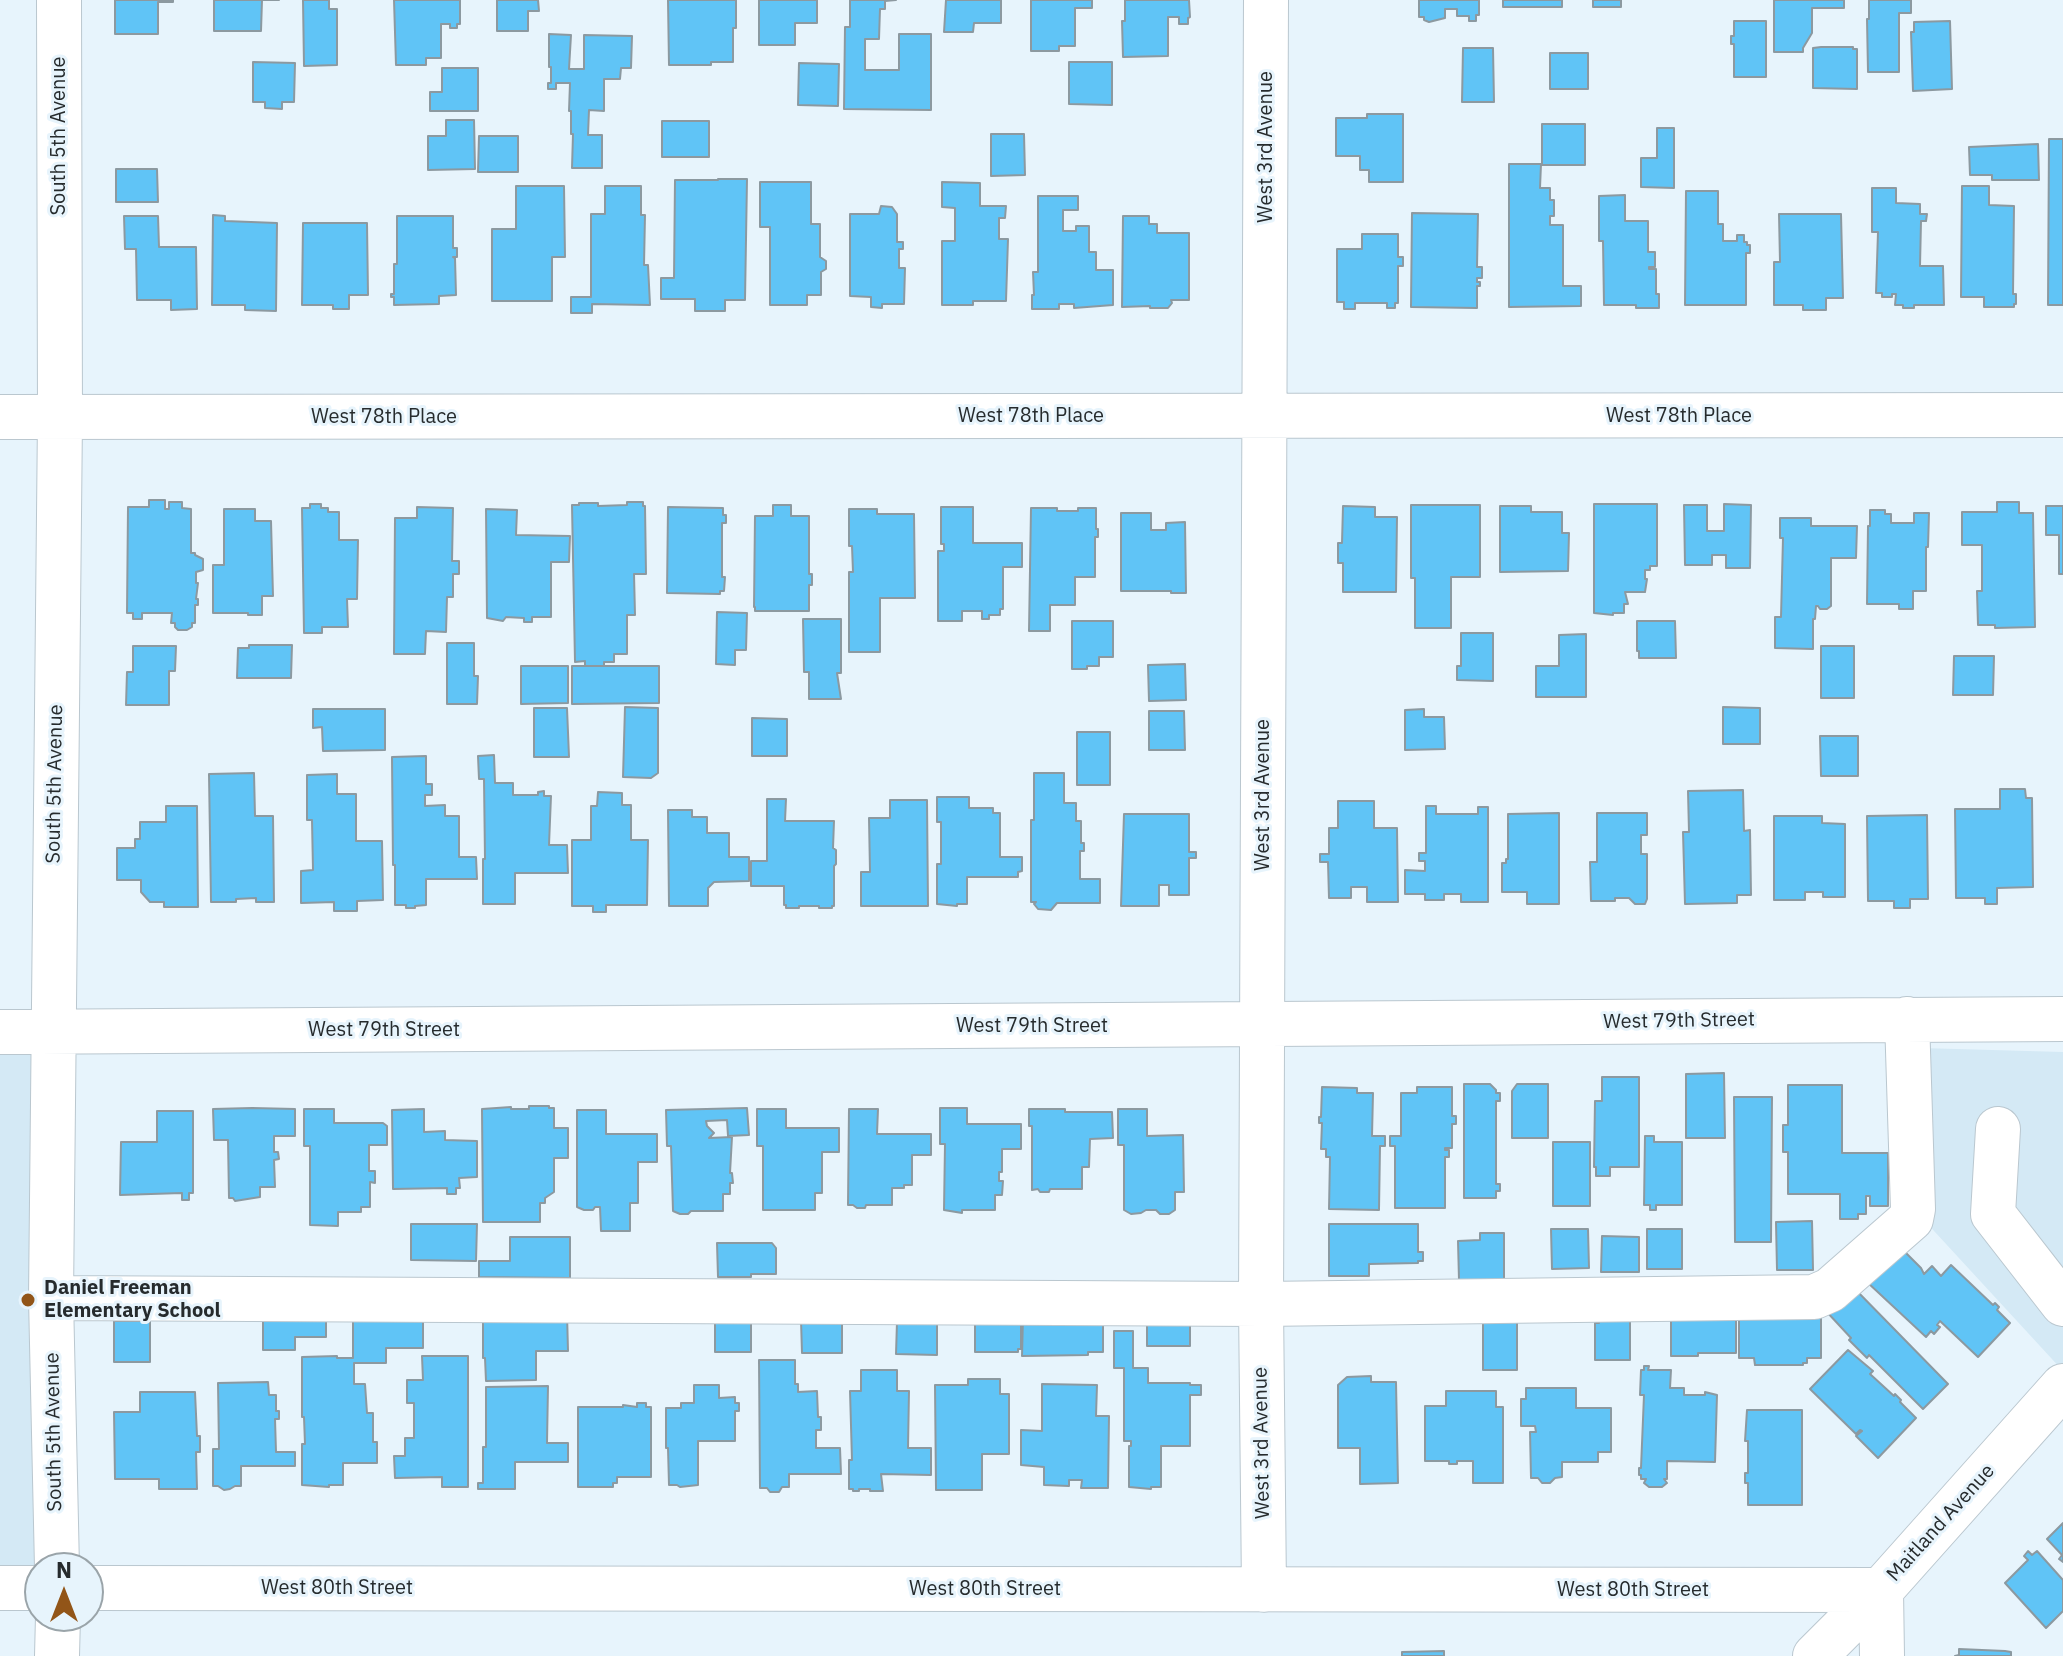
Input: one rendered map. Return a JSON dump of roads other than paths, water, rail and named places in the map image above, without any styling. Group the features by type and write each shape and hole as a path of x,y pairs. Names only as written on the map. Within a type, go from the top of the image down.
{"street":[{"name":"South 5th Avenue","path":"57,1552 51,1298 60,417 59,0"},
{"name":"West 3rd Avenue","path":"1264,1590 1261,1304 1266,0"},
{"name":"West 78th Place","path":"0,417 2063,415"},
{"path":"51,1298 1261,1304 1814,1297 1830,1290 1911,1219 1907,1019"},
{"name":"West 79th Street","path":"0,1032 2063,1019"},
{"path":"1998,1129 1993,1214 2063,1304"},
{"name":"Maitland Avenue","path":"1815,1656 1881,1590 2063,1386"},
{"path":"0,1588 24,1588"},
{"name":"West 80th Street","path":"104,1588 1881,1590"},
{"path":"1881,1590 1882,1656"},
{"path":"57,1656 58,1632"}],"place":[{"name":"Daniel Freeman Elementary School","path":"28,1300"}]}
